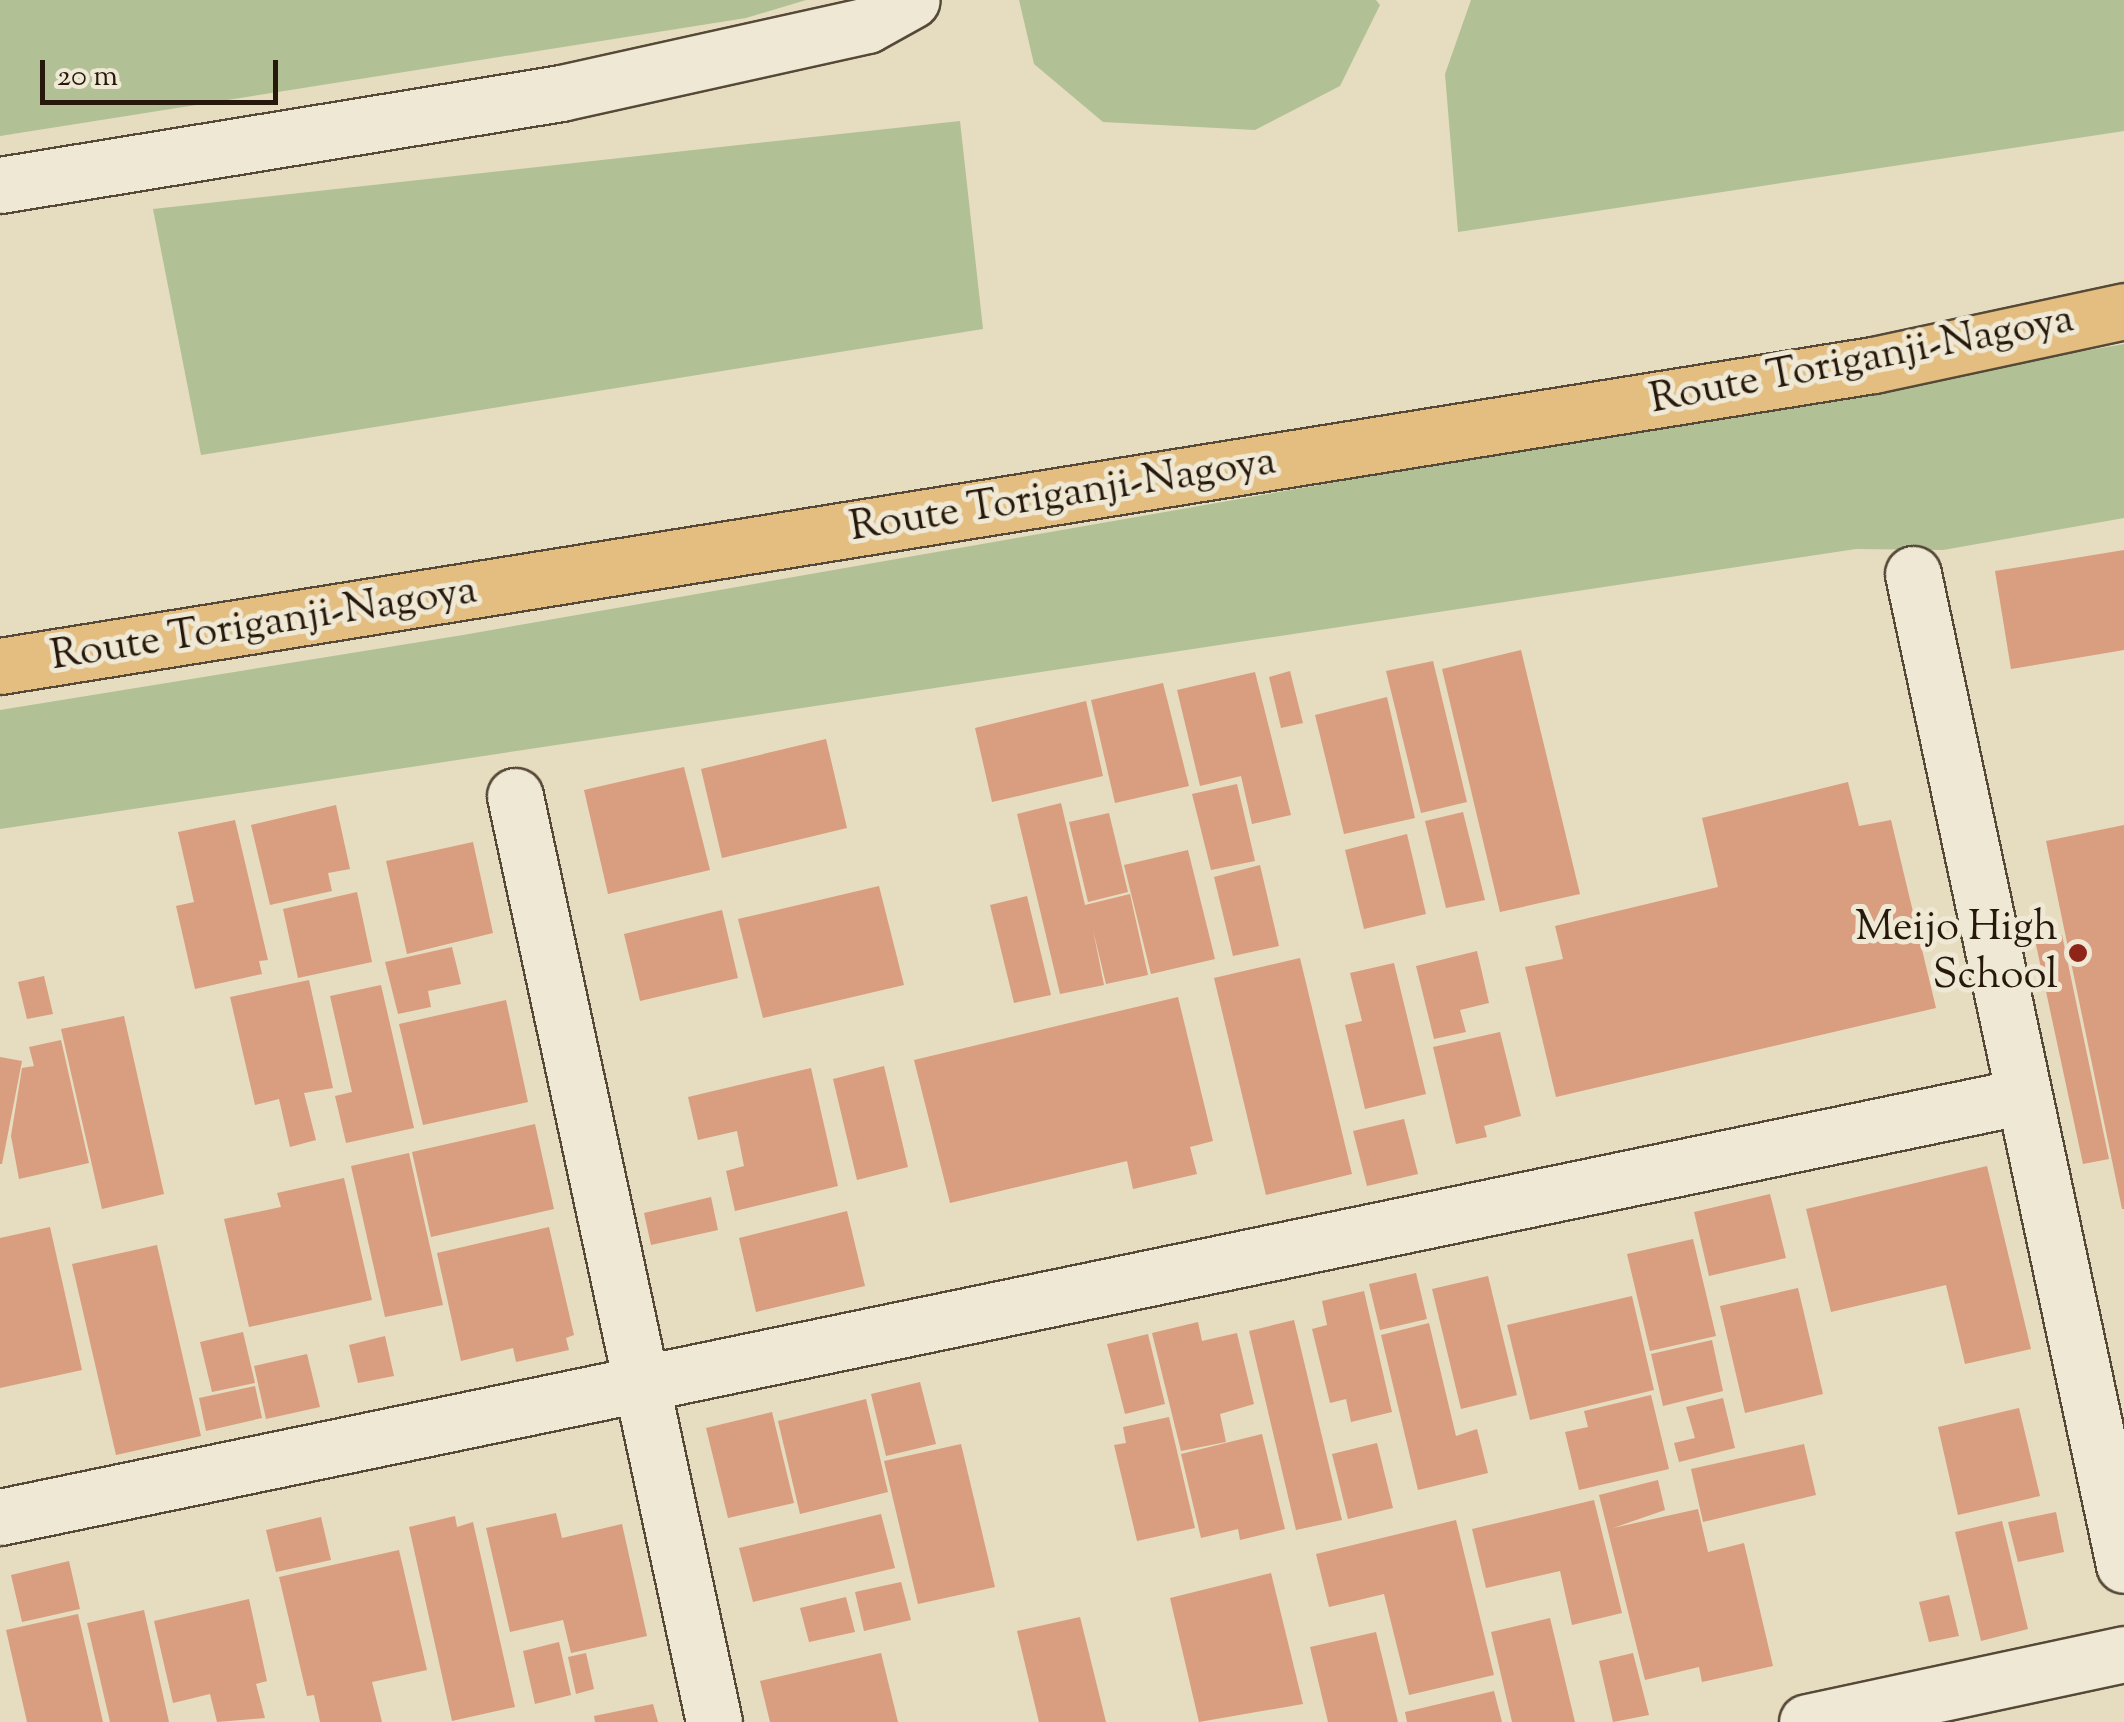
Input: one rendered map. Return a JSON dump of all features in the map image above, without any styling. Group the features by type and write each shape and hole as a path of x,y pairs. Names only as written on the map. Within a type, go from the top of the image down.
{"main road":[{"name":"Route Toriganji-Nagoya","path":"0,666 1873,365 2124,311"}],"street":[{"path":"0,185 561,92 867,25 912,0"},
{"path":"1914,574 2020,1097 2124,1565"},
{"path":"514,796 714,1722"},
{"path":"0,1517 2020,1097"},
{"path":"1807,1722 2124,1654"}],"green space":[{"path":"0,0 806,0 746,18 0,136"},
{"path":"1019,0 1376,0 1380,5 1340,86 1255,130 1103,122 1034,64"},
{"path":"1471,0 2124,0 2124,131 1458,232 1445,74"},
{"path":"960,121 983,329 201,455 153,209"},
{"path":"2124,344 2124,518 1943,550 1856,549 0,829 0,710 463,635"}],"building":[{"path":"2124,550 2124,650 2011,669 1995,571"},
{"path":"1521,650 1580,894 1500,912 1442,669"},
{"path":"1433,661 1467,802 1421,813 1386,671"},
{"path":"1290,671 1303,723 1281,728 1269,677"},
{"path":"1255,672 1291,815 1252,824 1241,776 1200,786 1177,690"},
{"path":"1163,683 1189,786 1115,803 1091,700"},
{"path":"1387,697 1415,818 1344,834 1315,715"},
{"path":"1086,701 1103,776 992,802 975,728"},
{"path":"826,739 847,828 722,858 701,769"},
{"path":"684,767 710,870 608,894 584,790"},
{"path":"1848,782 1859,826 1891,820 1936,1008 1556,1097 1525,967 1563,959 1555,926 1718,887 1702,818"},
{"path":"1237,784 1255,861 1211,870 1192,794"},
{"path":"1061,803 1085,905 1130,894 1148,975 1106,984 1093,930 1104,985 1060,994 1017,814"},
{"path":"336,805 350,869 328,873 332,891 270,905 251,825"},
{"path":"1463,812 1485,900 1446,908 1425,821"},
{"path":"1109,813 1128,892 1088,902 1069,822"},
{"path":"235,820 268,960 259,961 262,974 195,989 176,906 194,902 178,832"},
{"path":"2124,825 2124,1209 2122,1209 2046,841"},
{"path":"1407,834 1426,914 1364,929 1345,850"},
{"path":"473,842 493,933 407,954 386,861"},
{"path":"1188,850 1215,959 1151,974 1124,865"},
{"path":"1260,865 1279,946 1233,956 1214,877"},
{"path":"879,886 904,985 763,1018 738,919"},
{"path":"357,892 372,962 298,978 283,909"},
{"path":"1027,896 1051,995 1014,1003 990,905"},
{"path":"722,910 738,978 640,1001 624,934"},
{"path":"2062,935 2109,1159 2083,1164 2035,940"},
{"path":"452,947 461,984 428,991 431,1007 398,1014 385,962"},
{"path":"1477,951 1489,1003 1460,1010 1466,1032 1434,1039 1416,966"},
{"path":"1300,958 1352,1174 1266,1195 1214,978"},
{"path":"1394,963 1426,1094 1365,1109 1345,1025 1362,1021 1350,973"},
{"path":"44,976 53,1014 27,1019 18,982"},
{"path":"309,980 333,1088 304,1093 316,1140 290,1147 279,1099 255,1105 230,997"},
{"path":"381,985 414,1128 346,1143 335,1096 352,1092 330,996"},
{"path":"1178,997 1213,1141 1190,1147 1197,1174 1133,1189 1127,1161 950,1203 914,1060"},
{"path":"506,1000 528,1102 423,1125 399,1024"},
{"path":"124,1016 164,1194 102,1209 61,1029"},
{"path":"1500,1032 1521,1116 1484,1126 1487,1137 1456,1144 1433,1047"},
{"path":"61,1040 89,1163 19,1179 11,1136 22,1068 34,1066 29,1047"},
{"path":"0,1057 22,1061 2,1164 0,1164"},
{"path":"884,1066 908,1167 857,1180 833,1079"},
{"path":"811,1068 838,1186 735,1211 726,1171 744,1166 737,1131 698,1140 688,1097"},
{"path":"1404,1119 1418,1174 1367,1186 1353,1131"},
{"path":"535,1124 554,1209 431,1237 412,1152"},
{"path":"409,1153 443,1305 385,1317 351,1166"},
{"path":"1987,1166 2031,1349 1965,1364 1946,1285 1831,1312 1806,1209"},
{"path":"344,1178 372,1300 249,1327 224,1219 281,1207 277,1193"},
{"path":"1770,1194 1786,1258 1709,1276 1694,1212"},
{"path":"711,1197 718,1230 651,1245 644,1213"},
{"path":"847,1211 865,1286 756,1312 739,1238"},
{"path":"50,1227 82,1370 0,1388 0,1238"},
{"path":"549,1227 574,1335 566,1338 569,1350 516,1362 513,1348 461,1361 437,1253"},
{"path":"1693,1239 1716,1336 1650,1351 1627,1254"},
{"path":"157,1245 201,1436 116,1455 72,1264"},
{"path":"1416,1273 1427,1319 1380,1330 1369,1284"},
{"path":"1488,1276 1517,1395 1461,1409 1432,1289"},
{"path":"1798,1288 1823,1394 1745,1413 1720,1306"},
{"path":"1364,1291 1392,1412 1351,1422 1346,1399 1330,1403 1312,1329 1327,1325 1322,1301"},
{"path":"1632,1296 1654,1390 1530,1420 1507,1325"},
{"path":"1294,1320 1342,1520 1296,1530 1249,1331"},
{"path":"1198,1322 1202,1341 1237,1333 1254,1404 1220,1414 1226,1442 1181,1451 1152,1333"},
{"path":"1429,1323 1456,1436 1477,1429 1488,1473 1418,1490 1381,1335"},
{"path":"243,1332 255,1383 212,1392 200,1342"},
{"path":"1148,1334 1165,1404 1125,1414 1107,1344"},
{"path":"385,1336 394,1376 358,1383 349,1345"},
{"path":"1712,1340 1723,1391 1663,1406 1651,1354"},
{"path":"307,1354 320,1407 266,1419 254,1366"},
{"path":"920,1382 936,1444 886,1456 871,1394"},
{"path":"255,1386 262,1418 206,1431 199,1398"},
{"path":"1651,1395 1669,1469 1579,1490 1565,1432 1588,1427 1584,1411"},
{"path":"1723,1398 1735,1448 1679,1462 1674,1443 1695,1438 1686,1407"},
{"path":"866,1399 888,1492 800,1514 778,1421"},
{"path":"2019,1408 2040,1496 1958,1515 1938,1427"},
{"path":"772,1412 794,1503 728,1518 706,1428"},
{"path":"1169,1417 1195,1528 1137,1541 1114,1445 1126,1443 1123,1427"},
{"path":"1262,1434 1285,1529 1240,1540 1238,1529 1201,1538 1181,1454"},
{"path":"1377,1443 1393,1508 1348,1519 1332,1454"},
{"path":"961,1444 995,1587 918,1604 884,1461"},
{"path":"1804,1444 1816,1495 1703,1522 1691,1469"},
{"path":"1658,1480 1665,1510 1613,1528 1698,1509 1708,1552 1744,1543 1773,1666 1702,1682 1699,1667 1645,1680 1599,1495"},
{"path":"1594,1500 1622,1613 1572,1625 1560,1571 1486,1588 1472,1529"},
{"path":"2056,1512 2064,1552 2018,1562 2008,1522"},
{"path":"556,1513 562,1538 622,1524 647,1636 571,1653 563,1620 510,1632 486,1528"},
{"path":"881,1514 895,1568 753,1602 739,1548"},
{"path":"455,1516 457,1527 473,1522 515,1707 452,1721 409,1527"},
{"path":"321,1517 331,1560 276,1572 266,1530"},
{"path":"1456,1520 1494,1675 1409,1695 1384,1594 1329,1607 1316,1554"},
{"path":"2002,1521 2028,1629 1981,1641 1955,1532"},
{"path":"399,1550 427,1670 372,1682 382,1722 320,1722 314,1695 307,1696 279,1577"},
{"path":"69,1561 80,1609 22,1622 11,1575"},
{"path":"1271,1573 1303,1704 1199,1722 1170,1598"},
{"path":"901,1582 911,1620 864,1631 855,1592"},
{"path":"1949,1595 1959,1636 1929,1642 1919,1602"},
{"path":"846,1597 855,1632 809,1642 800,1608"},
{"path":"249,1599 267,1681 256,1684 265,1718 217,1722 210,1694 173,1703 154,1621"},
{"path":"144,1610 169,1722 110,1722 87,1623"},
{"path":"78,1614 103,1722 27,1722 6,1630"},
{"path":"1080,1617 1106,1722 1039,1722 1017,1631"},
{"path":"1550,1618 1575,1722 1512,1722 1491,1632"},
{"path":"1376,1632 1398,1722 1328,1722 1310,1647"},
{"path":"559,1642 571,1695 535,1704 523,1651"},
{"path":"586,1653 594,1689 576,1694 568,1657"},
{"path":"881,1653 898,1722 770,1722 760,1681"},
{"path":"1633,1653 1649,1715 1613,1722 1599,1661"},
{"path":"1494,1691 1502,1722 1407,1722 1405,1712"},
{"path":"653,1704 658,1722 595,1722 594,1716"}],"place":[{"name":"Meijo High School","path":"2078,953"}]}
